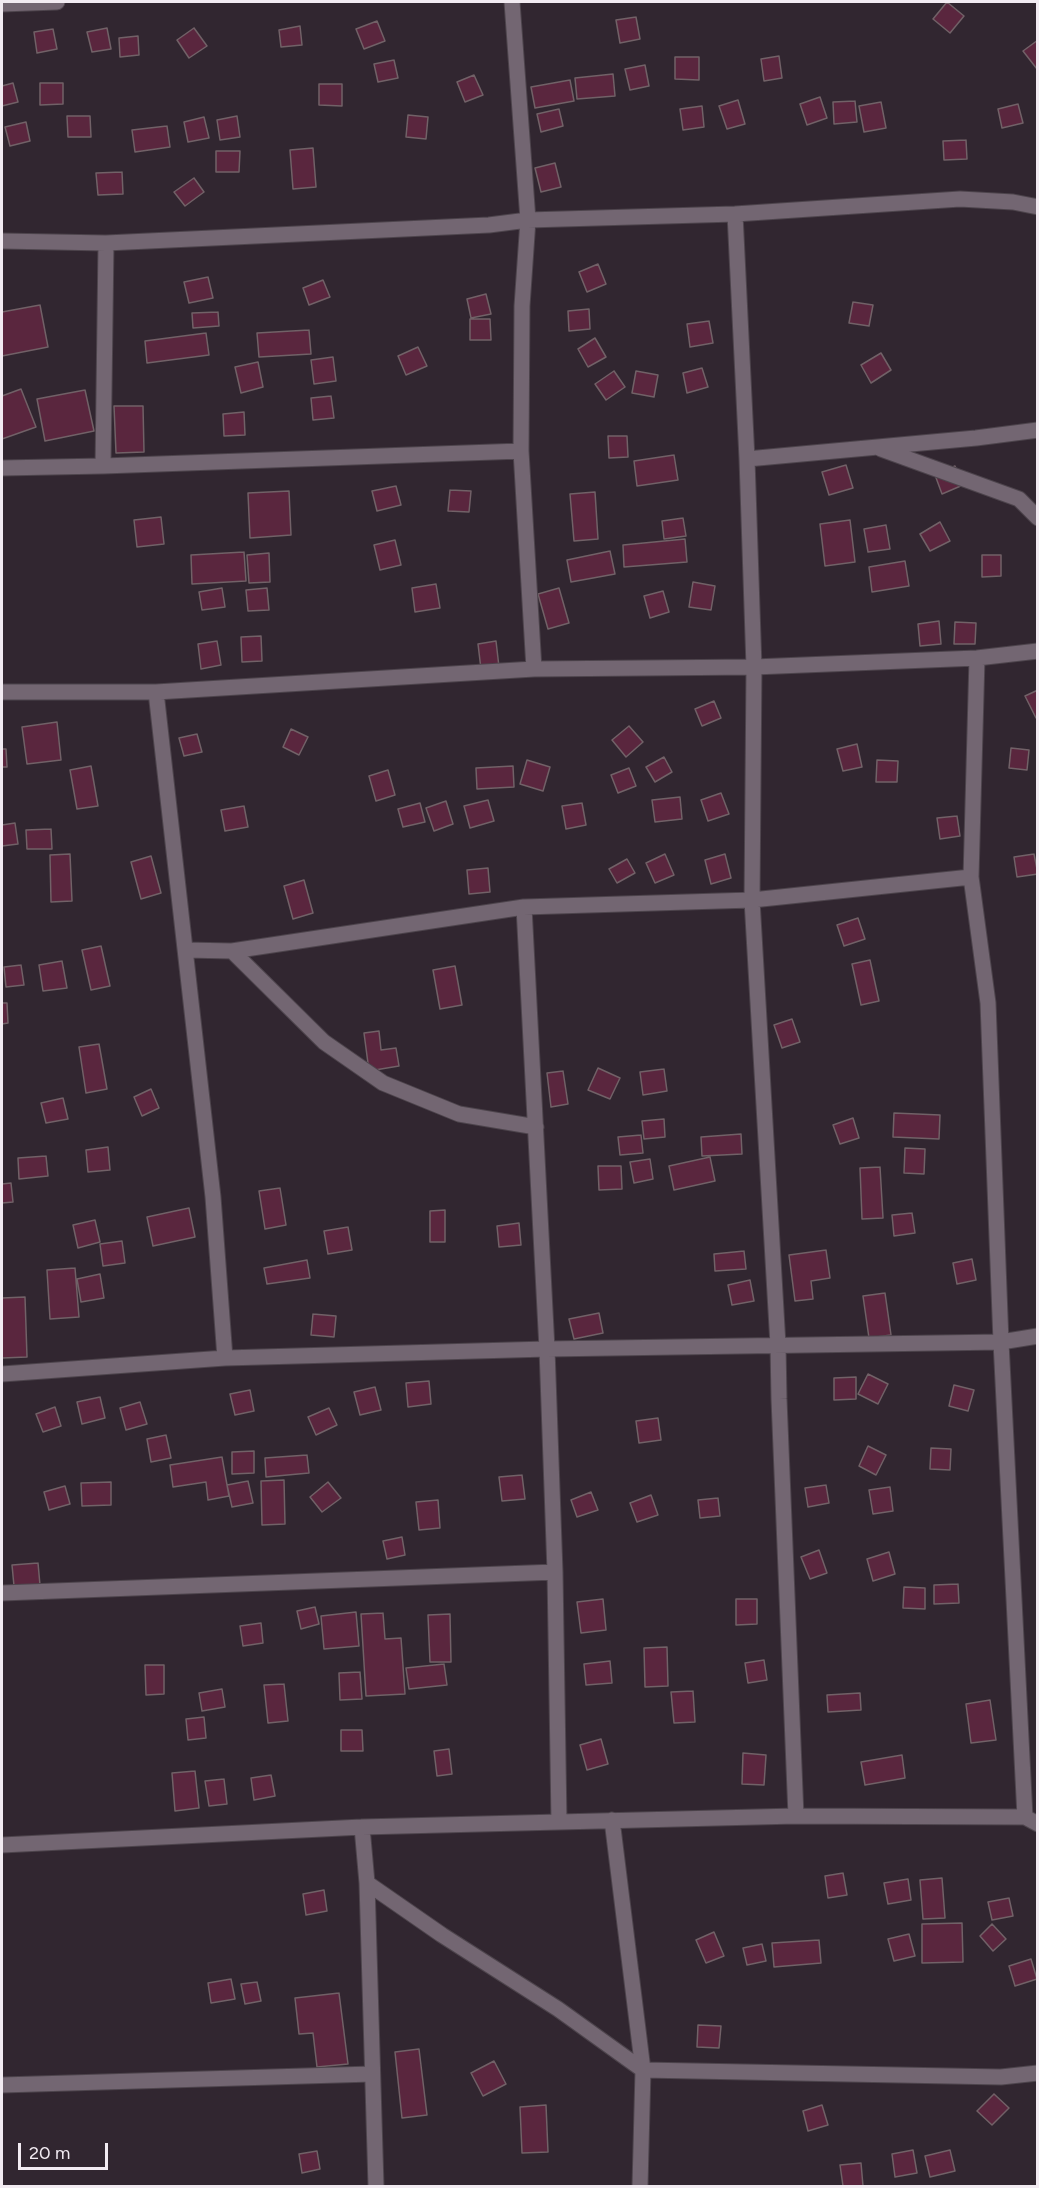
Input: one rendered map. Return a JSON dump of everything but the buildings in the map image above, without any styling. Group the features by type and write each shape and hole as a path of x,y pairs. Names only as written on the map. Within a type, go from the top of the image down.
{"street":[{"path":"2,4 57,2"},
{"path":"512,2 528,220 522,306 521,451 534,669"},
{"path":"2,241 106,243 489,225 528,220 735,214 960,199 1013,202 1038,207"},
{"path":"735,214 754,667 752,900 778,1345 796,1816"},
{"path":"103,466 106,243"},
{"path":"747,459 1038,430"},
{"path":"877,447 1019,499 1038,518"},
{"path":"2,468 521,451"},
{"path":"2,692 156,692 534,669 754,667 977,658 1038,651"},
{"path":"2,1845 362,1827 612,1820 796,1816 1031,1820 1001,1342 988,1003 971,877 977,658"},
{"path":"156,692 213,1197 225,1358"},
{"path":"186,950 232,951 524,907 752,900 971,877"},
{"path":"524,907 547,1349 555,1572 559,1822"},
{"path":"232,951 324,1042 382,1083 459,1114 536,1126"},
{"path":"2,1374 225,1358 547,1349 1001,1342 1038,1336"},
{"path":"2,1593 555,1572"},
{"path":"612,1820 643,2070 640,2187"},
{"path":"362,1827 367,1883 376,2187"},
{"path":"367,1883 442,1935 558,2009 643,2070 1001,2077 1038,2073"},
{"path":"2,2085 372,2074"}]}
